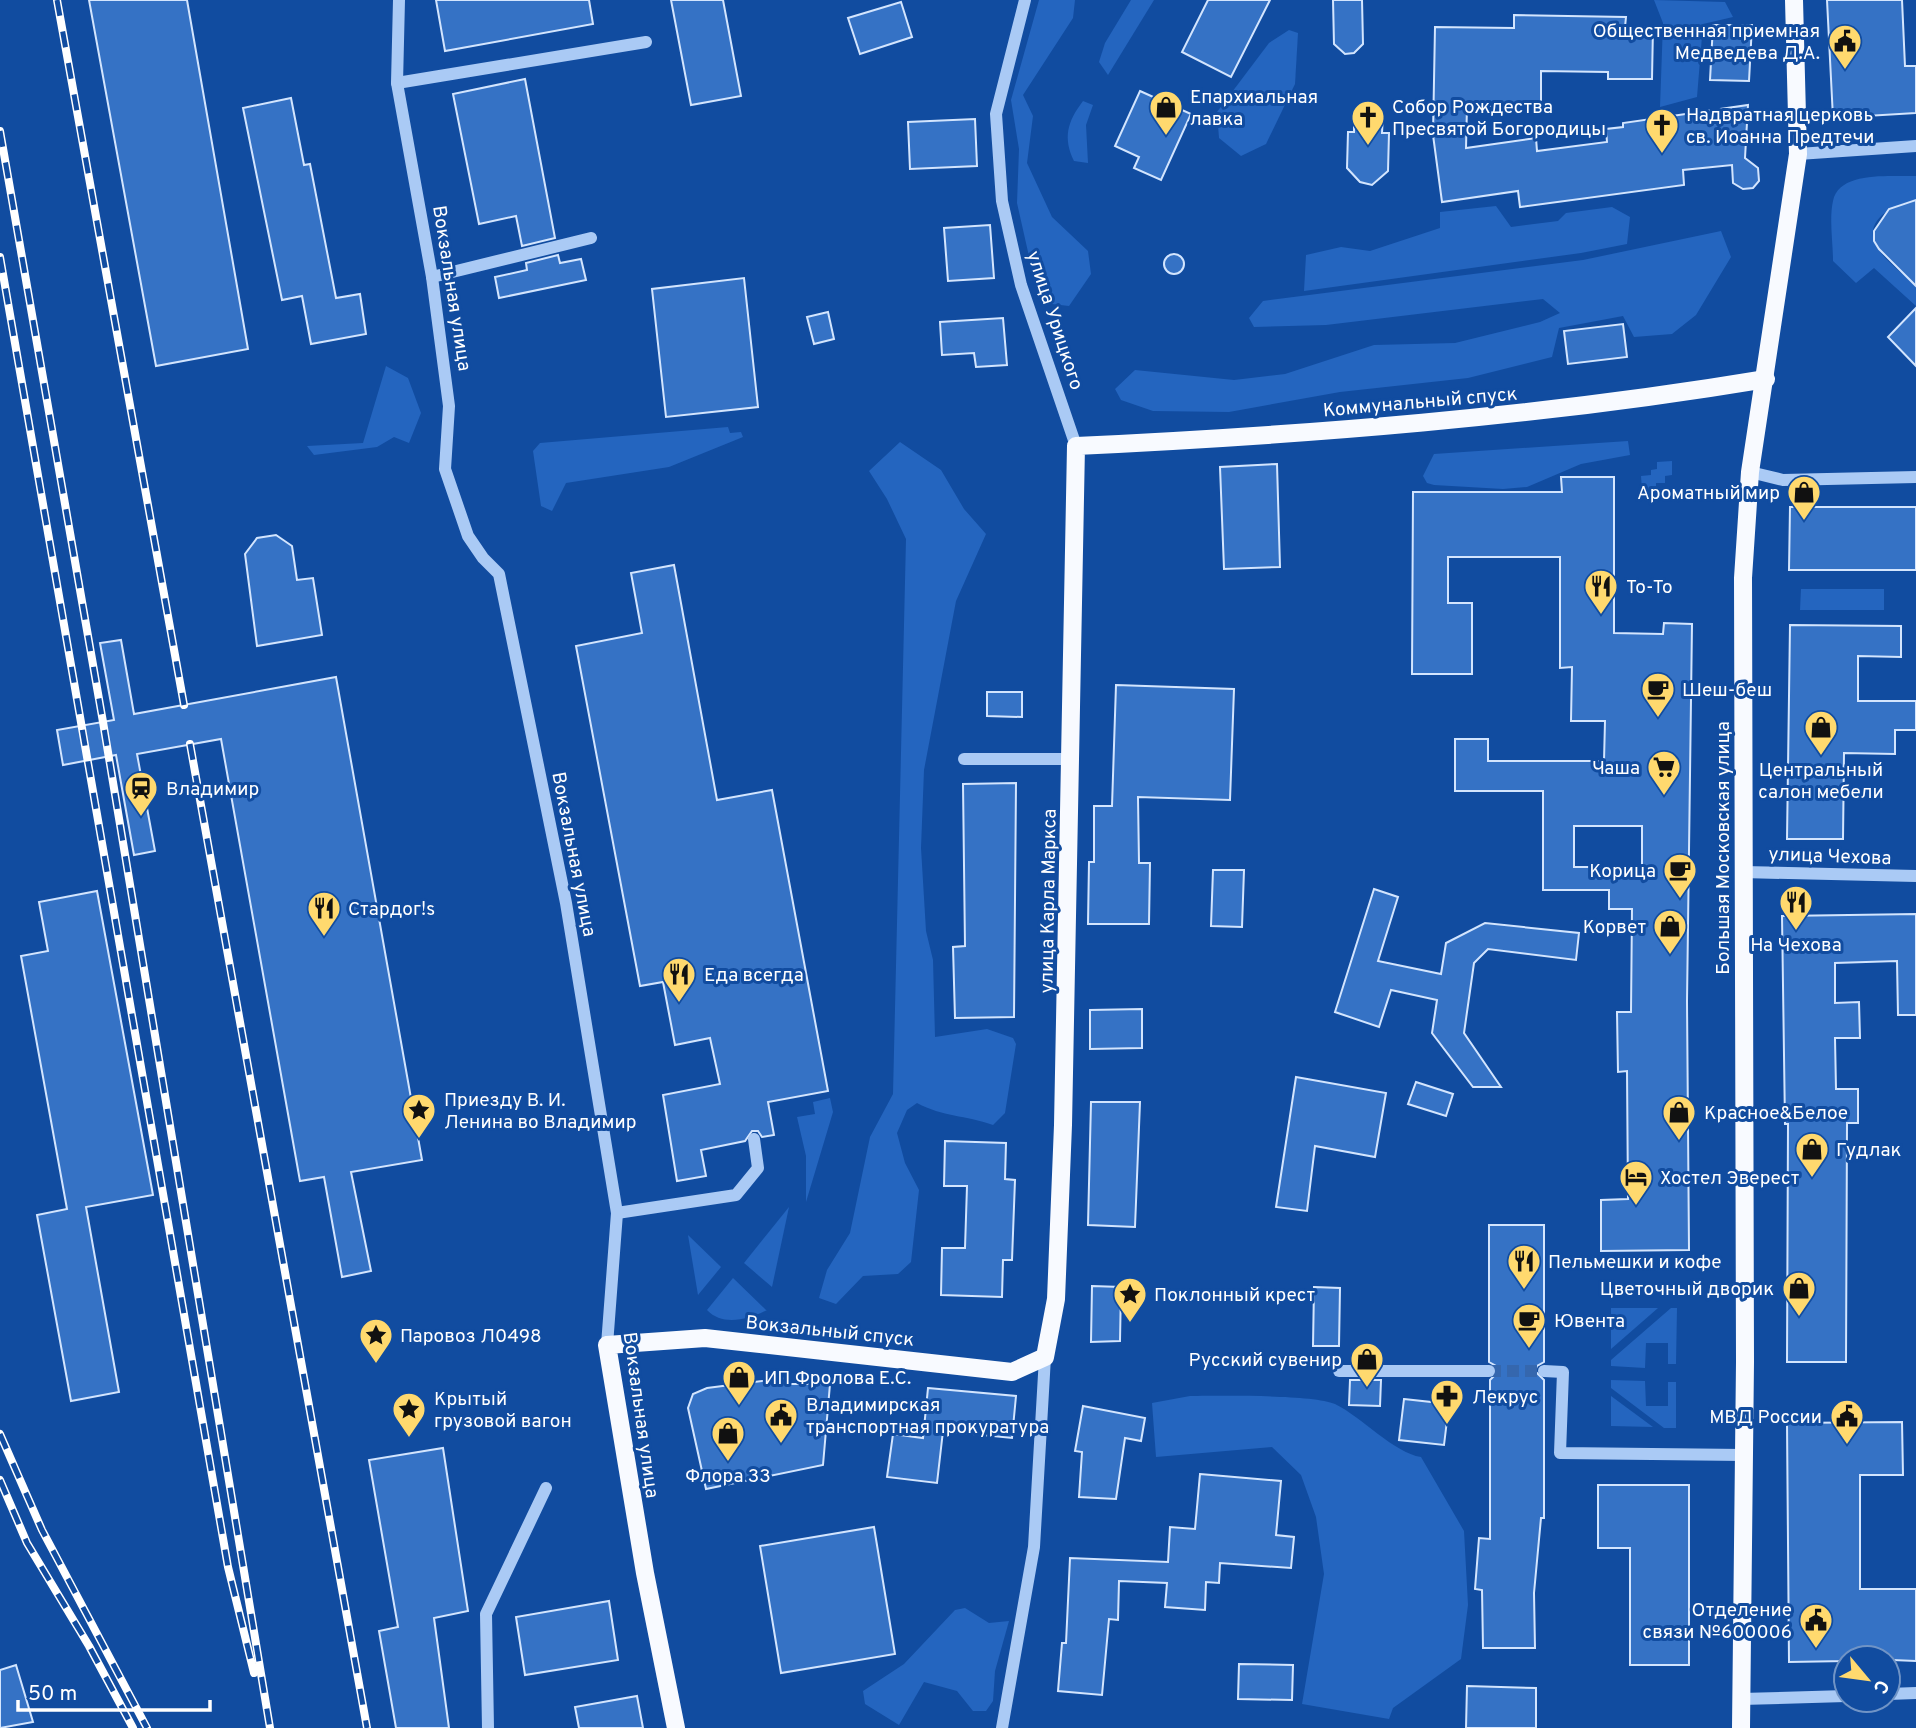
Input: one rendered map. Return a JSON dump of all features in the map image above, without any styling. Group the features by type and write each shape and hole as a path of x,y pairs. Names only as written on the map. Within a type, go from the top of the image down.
{"main road":[{"name":"Большая Московская улица","path":"1741,1728 1744,1455 1743,578 1750,472 1798,154 1794,0"},
{"name":"Коммунальный спуск","path":"1076,446 1259,437 1510,415 1683,393 1766,379"},
{"name":"улица Карла Маркса","path":"1045,1357 1056,1299 1071,759 1076,446"},
{"name":"Вокзальный спуск","path":"607,1345 705,1338 1012,1372 1045,1357"},
{"name":"Вокзальная улица","path":"607,1345 645,1573 677,1728"}],"street":[{"name":"Вокзальная улица","path":"399,0 397,83 432,278 449,406 445,469 468,536 482,558 499,574 566,903 617,1213 607,1345"},
{"name":"улица Урицкого","path":"1025,0 996,114 1002,201 1021,285 1076,446"},
{"path":"397,83 646,43"},
{"path":"1798,154 1916,146"},
{"path":"432,278 591,239"},
{"path":"1750,472 1783,480 1916,477"},
{"path":"964,759 1071,759"},
{"name":"улица Чехова","path":"1742,872 1916,876"},
{"path":"617,1213 736,1195 758,1168 754,1139"},
{"path":"1002,1728 1034,1547 1045,1357"},
{"path":"1339,1371 1489,1371"},
{"path":"1544,1371 1563,1372 1560,1453 1744,1455"},
{"path":"488,1728 486,1614 546,1488"},
{"path":"1741,1699 1832,1696"}],"shaded area":[{"path":"1039,0 1075,0 1073,18 1023,95 1033,116 1027,163 1052,217 1088,251 1091,274 1069,306 1052,304 1035,283 1017,203 1019,149 1011,100"},
{"path":"1131,0 1154,0 1108,75 1099,62 1105,43"},
{"path":"1654,0 1725,2 1733,17 1703,24 1697,97 1660,107 1663,23"},
{"path":"1289,30 1298,33 1295,84 1266,144 1241,156 1219,138 1217,112 1269,43"},
{"path":"1083,101 1093,105 1086,125 1088,163 1074,161 1068,137 1070,123"},
{"path":"1916,176 1916,200 1901,204 1885,213 1879,218 1873,232 1874,241 1881,254 1916,286 1916,306 1874,268 1856,283 1833,261 1831,223 1833,201 1837,191 1845,184 1868,177"},
{"path":"1496,206 1511,227 1558,221 1566,213 1612,207 1630,217 1627,244 1581,253 1304,291 1306,255 1341,247 1370,251 1440,228 1440,212"},
{"path":"1721,231 1731,257 1696,315 1672,334 1634,337 1623,316 1559,328 1552,357 1468,378 1340,392 1229,412 1153,411 1121,400 1115,389 1135,370 1234,380 1285,374 1374,345 1455,343 1540,322 1560,313 1543,299 1326,325 1254,327 1249,318 1263,301 1583,260"},
{"path":"386,366 408,378 421,413 409,443 394,437 377,447 314,455 307,446 363,443"},
{"path":"728,427 730,433 741,432 743,437 669,467 566,483 552,511 541,506 533,451 540,443"},
{"path":"1628,441 1630,455 1581,464 1527,487 1503,489 1434,485 1427,483 1423,476 1434,454"},
{"path":"900,442 941,470 964,509 986,534 956,601 924,770 921,848 926,931 933,960 935,1037 987,1029 1013,1038 1016,1044 1005,1113 993,1125 936,1111 917,1103 907,1110 897,1133 905,1163 919,1190 911,1262 898,1274 863,1276 836,1304 819,1298 827,1270 850,1233 870,1137 893,1094 906,539 887,499 869,471"},
{"path":"1672,461 1672,475 1665,476 1665,483 1656,483 1656,490 1642,490 1641,476 1651,475 1651,470 1657,469 1657,462"},
{"path":"1801,589 1884,589 1884,610 1800,610"},
{"path":"830,1098 833,1112 806,1202 806,1156 797,1117 815,1114 813,1102"},
{"path":"789,1207 772,1287 744,1263"},
{"path":"688,1235 721,1267 698,1295"},
{"path":"733,1278 767,1310 728,1320 707,1310"},
{"path":"1611,1308 1658,1308 1611,1349"},
{"path":"1671,1308 1677,1308 1676,1364 1668,1364 1668,1343 1646,1343 1645,1368 1611,1366 1611,1360"},
{"path":"1611,1380 1645,1381 1646,1406 1668,1406 1668,1382 1676,1382 1676,1428 1664,1428 1611,1388"},
{"path":"1190,1396 1265,1396 1335,1404 1400,1449 1421,1457 1464,1531 1468,1605 1461,1659 1393,1708 1389,1719 1302,1704 1324,1574 1316,1517 1301,1475 1272,1447 1156,1457 1152,1403"},
{"path":"1611,1396 1653,1427 1611,1426"},
{"path":"965,1608 989,1623 1009,1621 995,1671 993,1701 986,1711 973,1711 957,1691 924,1682 899,1725 865,1704 863,1691 904,1664 955,1610"}],"building":[{"path":"89,0 187,0 248,349 156,366"},
{"path":"436,0 589,0 593,24 445,51"},
{"path":"671,0 723,0 741,96 691,105"},
{"path":"1208,0 1270,0 1231,77 1182,52"},
{"path":"1333,0 1362,0 1363,44 1354,53 1345,54 1334,44"},
{"path":"1827,0 1902,0 1905,66 1916,66 1916,113 1833,118"},
{"path":"901,2 912,37 860,54 848,18"},
{"path":"1514,15 1626,17 1625,27 1653,27 1652,79 1608,79 1608,72 1541,71 1541,106 1467,106 1466,148 1536,138 1537,151 1607,142 1606,129 1623,127 1623,123 1748,105 1745,158 1758,168 1759,181 1753,188 1743,189 1733,183 1732,165 1683,170 1684,185 1520,207 1518,191 1442,202 1433,135 1435,27 1514,28"},
{"path":"1713,25 1752,25 1749,81 1710,80"},
{"path":"525,79 555,238 522,246 516,216 479,224 453,94"},
{"path":"1140,91 1191,114 1161,180 1134,168 1139,157 1115,146"},
{"path":"291,98 304,165 310,164 336,298 360,294 366,334 311,344 302,296 282,300 243,108"},
{"name":"Собор Рождества Пресвятой Богородицы","path":"1354,115 1383,115 1382,133 1389,133 1388,171 1372,185 1360,182 1347,168 1348,132 1354,132"},
{"path":"975,119 977,166 910,169 908,122"},
{"path":"1916,200 1916,286 1879,249 1874,241 1874,231 1889,209"},
{"path":"990,225 994,278 948,281 944,228"},
{"path":"1170,254 1178,254 1184,264 1178,274 1170,274 1164,268 1164,260"},
{"path":"558,255 560,263 581,259 586,280 499,298 495,277 527,270 526,263"},
{"path":"744,278 758,407 666,417 652,289"},
{"path":"1916,308 1916,366 1888,337"},
{"path":"828,312 834,339 814,344 807,317"},
{"path":"1003,318 1007,365 976,367 974,353 942,355 940,322"},
{"path":"1623,324 1627,357 1568,364 1564,331"},
{"path":"1277,464 1280,567 1224,569 1220,467"},
{"path":"1561,477 1614,477 1614,633 1663,634 1664,623 1692,624 1687,1001 1689,1250 1601,1251 1601,1200 1628,1199 1627,1071 1618,1072 1617,1012 1631,1012 1632,909 1609,909 1609,890 1543,890 1543,791 1455,791 1455,739 1488,739 1488,761 1604,761 1605,721 1571,721 1572,667 1560,668 1560,557 1448,557 1448,603 1472,603 1472,674 1412,674 1413,492 1562,492","holes":["1574,826 1642,826 1642,867 1574,867"]},
{"path":"1790,507 1916,507 1916,570 1789,570"},
{"path":"276,535 292,546 297,580 313,578 322,635 257,646 245,554 257,538"},
{"path":"674,565 717,800 772,790 828,1091 768,1102 774,1135 762,1137 758,1131 752,1131 745,1141 701,1150 706,1176 677,1181 663,1095 720,1084 710,1038 675,1045 663,982 640,986 576,646 642,633 631,573"},
{"path":"1790,625 1901,626 1901,657 1858,656 1858,701 1916,701 1916,730 1895,730 1895,754 1844,753 1843,839 1787,839"},
{"name":"Владимир","path":"121,640 134,714 336,677 422,1160 351,1172 371,1271 342,1277 324,1177 300,1181 221,739 137,754 155,851 134,855 116,755 63,765 57,730 114,720 100,643"},
{"path":"1116,685 1234,689 1230,800 1138,797 1139,863 1150,863 1149,924 1088,924 1089,862 1094,862 1094,806 1112,806"},
{"path":"987,692 1022,692 1022,717 987,716"},
{"path":"1016,783 1014,1017 955,1018 953,947 965,946 963,784"},
{"path":"1213,870 1244,870 1242,927 1211,926"},
{"path":"1374,889 1398,897 1378,961 1441,974 1446,943 1485,923 1579,933 1576,960 1488,949 1474,963 1464,1033 1501,1087 1473,1087 1432,1033 1437,1000 1391,990 1379,1027 1335,1012"},
{"path":"97,891 153,1195 86,1207 119,1392 71,1401 37,1215 67,1209 21,956 48,951 39,902"},
{"path":"1916,914 1916,1015 1898,1015 1897,961 1835,963 1835,1003 1859,1002 1860,1038 1835,1038 1836,1089 1858,1089 1858,1123 1847,1123 1846,1362 1787,1362 1788,1124 1785,1124 1782,916"},
{"path":"1142,1009 1142,1048 1090,1049 1090,1010"},
{"path":"1296,1077 1386,1093 1375,1157 1315,1146 1307,1211 1276,1207"},
{"path":"1416,1082 1453,1094 1446,1116 1408,1104"},
{"path":"1091,1102 1140,1102 1135,1227 1088,1225"},
{"path":"945,1141 1006,1143 1005,1179 1015,1180 1012,1260 1003,1260 1002,1297 941,1295 942,1248 965,1248 967,1186 944,1186"},
{"path":"1489,1225 1544,1225 1544,1362 1537,1366 1535,1371 1544,1380 1544,1518 1541,1518 1534,1593 1535,1648 1483,1648 1482,1590 1475,1589 1479,1538 1490,1539 1490,1380 1498,1372 1496,1366 1489,1362"},
{"path":"1092,1286 1121,1287 1120,1341 1091,1342"},
{"path":"1314,1287 1340,1288 1339,1346 1313,1346"},
{"path":"786,1378 788,1384 830,1384 823,1465 706,1489 688,1408 693,1394 707,1388"},
{"path":"1350,1380 1381,1380 1380,1406 1349,1405"},
{"path":"928,1388 1016,1396 1012,1438 943,1431 937,1483 887,1477 893,1434 923,1438"},
{"path":"1404,1399 1449,1404 1444,1445 1399,1440"},
{"path":"1083,1406 1145,1418 1141,1441 1125,1438 1116,1499 1079,1497 1082,1452 1075,1451"},
{"path":"1902,1422 1903,1475 1860,1475 1860,1589 1916,1589 1916,1661 1902,1660 1902,1644 1832,1644 1832,1661 1789,1662 1787,1423"},
{"path":"443,1448 468,1611 434,1618 449,1728 396,1728 379,1631 398,1627 369,1460"},
{"path":"1200,1474 1281,1481 1276,1535 1294,1537 1291,1568 1220,1563 1219,1583 1206,1582 1205,1610 1165,1607 1167,1583 1119,1581 1118,1620 1109,1619 1102,1695 1058,1691 1062,1643 1066,1643 1070,1558 1168,1562 1170,1527 1195,1529"},
{"path":"1598,1485 1689,1485 1689,1665 1630,1665 1630,1548 1598,1548"},
{"path":"874,1527 895,1654 781,1673 760,1546"},
{"path":"609,1601 618,1660 525,1675 516,1617"},
{"path":"1239,1664 1293,1665 1292,1700 1238,1699"},
{"path":"16,1665 33,1722 0,1728 0,1670"},
{"path":"1467,1686 1536,1688 1536,1728 1466,1728"},
{"path":"637,1696 643,1728 579,1728 575,1707"}],"tunnel":[{"path":"1489,1371 1544,1371"}],"railway":[{"path":"57,0 184,705"},
{"path":"0,131 103,722 270,1728"},
{"path":"0,257 228,1567 254,1673"},
{"path":"190,744 367,1728"},
{"path":"0,1434 42,1530 147,1728"},
{"path":"0,1480 27,1543 89,1646 133,1728"}],"place":[{"name":"Общественная приемная Медведева Д.А.","path":"1845,71"},
{"name":"Епархиальная лавка","path":"1166,137"},
{"name":"Собор Рождества Пресвятой Богородицы","path":"1368,147"},
{"name":"Надвратная церковь св. Иоанна Предтечи","path":"1662,155"},
{"name":"Ароматный мир","path":"1804,522"},
{"name":"То-То","path":"1601,616"},
{"name":"Шеш-беш","path":"1658,719"},
{"name":"Центральный салон мебели","path":"1821,757"},
{"name":"Чаша","path":"1664,797"},
{"name":"Владимир","path":"141,818"},
{"name":"Корица","path":"1680,900"},
{"name":"На Чехова","path":"1796,932"},
{"name":"Стардог!s","path":"324,938"},
{"name":"Корвет","path":"1670,956"},
{"name":"Еда всегда","path":"679,1004"},
{"name":"Приезду В. И. Ленина во Владимир","path":"419,1140"},
{"name":"Красное&Белое","path":"1679,1142"},
{"name":"Гудлак","path":"1812,1179"},
{"name":"Хостел Эверест","path":"1636,1207"},
{"name":"Пельмешки и кофе","path":"1524,1291"},
{"name":"Цветочный дворик","path":"1799,1318"},
{"name":"Поклонный крест","path":"1130,1324"},
{"name":"Ювента","path":"1529,1350"},
{"name":"Паровоз Л0498","path":"376,1365"},
{"name":"Русский сувенир","path":"1367,1389"},
{"name":"ИП Фролова Е.С.","path":"739,1407"},
{"name":"Лекрус","path":"1447,1426"},
{"name":"Крытый грузовой вагон","path":"409,1439"},
{"name":"Владимирская транспортная прокуратура","path":"781,1445"},
{"name":"МВД России","path":"1847,1446"},
{"name":"Флора 33","path":"728,1463"},
{"name":"Отделение связи №600006","path":"1816,1650"}]}
